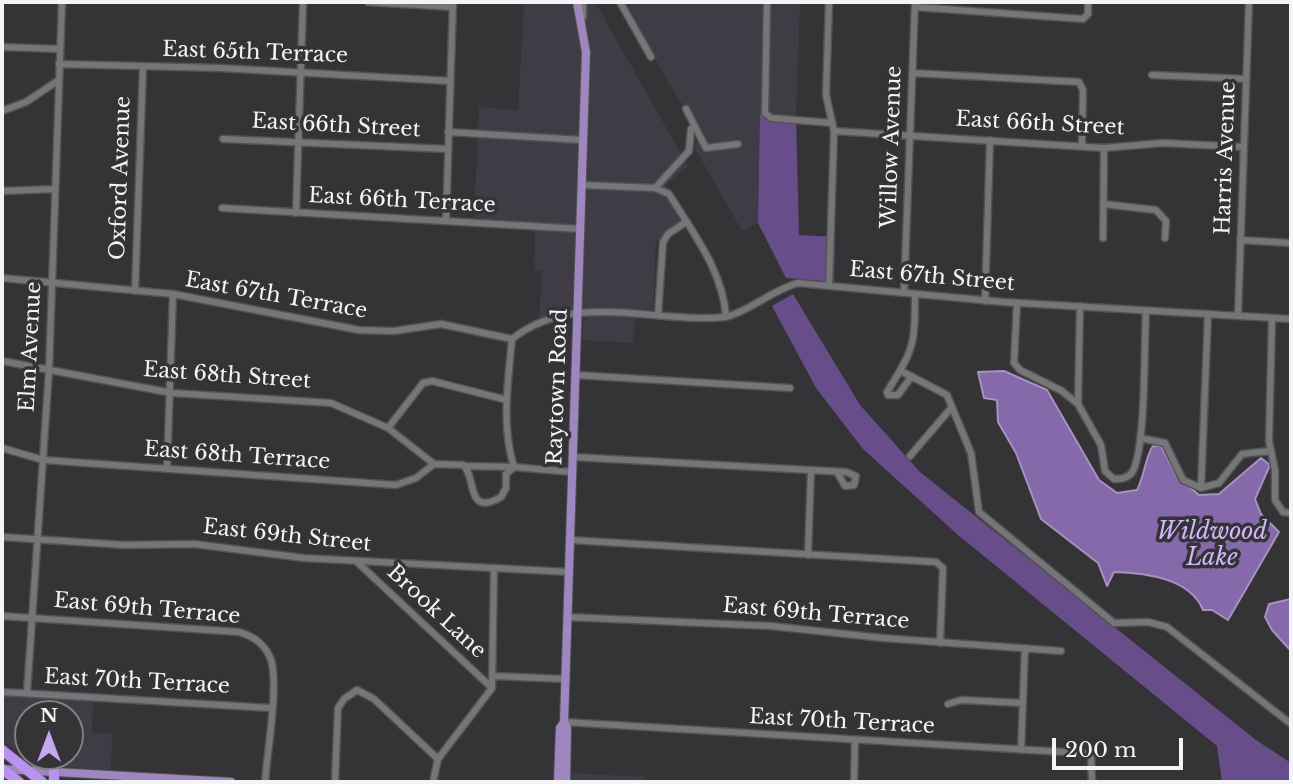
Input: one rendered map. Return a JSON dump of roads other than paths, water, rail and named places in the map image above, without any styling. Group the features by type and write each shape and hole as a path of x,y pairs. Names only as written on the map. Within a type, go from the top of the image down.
{"highway":[{"path":"2,750 42,782"},
{"path":"2,769 19,782"}],"main road":[{"name":"Raytown Road","path":"566,782 567,728 564,722 586,52 577,2"},
{"name":"Raytown Road","path":"558,782 560,728 564,722"},
{"path":"2,769 54,777 231,782"}],"street":[{"name":"Elm Avenue","path":"27,693 49,370 62,2"},
{"path":"296,212 303,2"},
{"path":"368,2 453,4 446,221"},
{"path":"582,22 583,2"},
{"path":"620,2 651,57"},
{"path":"768,2 764,108 766,115 832,123"},
{"path":"829,286 834,131 826,95 830,2"},
{"path":"915,5 1085,18 1088,14 1088,2"},
{"path":"1238,2 1249,2"},
{"name":"Harris Avenue","path":"1238,316 1249,2"},
{"name":"Willow Avenue","path":"904,293 915,5"},
{"path":"2,47 60,50"},
{"name":"East 65th Terrace","path":"59,64 300,72 450,81"},
{"name":"Oxford Avenue","path":"135,291 143,67"},
{"path":"912,73 1081,83 1082,146"},
{"path":"1152,75 1246,79"},
{"path":"2,111 26,102 59,80"},
{"path":"686,109 706,148 737,144"},
{"path":"658,189 689,151 691,129"},
{"name":"East 66th Street","path":"834,131 1104,148 1163,143 1244,148"},
{"name":"East 66th Street","path":"448,132 583,140"},
{"name":"East 66th Street","path":"223,139 298,140 447,149"},
{"path":"985,301 990,140"},
{"path":"1103,238 1104,148"},
{"path":"582,185 658,189 669,194 718,276 723,290 726,317"},
{"path":"2,191 55,190"},
{"path":"1103,204 1151,208 1163,215 1166,221 1165,238"},
{"name":"East 66th Terrace","path":"222,208 581,229"},
{"path":"658,315 663,242 668,234 686,222"},
{"path":"1240,240 1291,243"},
{"name":"East 67th Terrace","path":"2,278 173,294 359,330 394,331 441,324 512,339"},
{"name":"East 67th Street","path":"578,312 726,317 742,313 798,283 985,301 1291,319"},
{"path":"167,469 172,393 173,294"},
{"path":"911,377 900,393 889,396 887,392 901,371 914,343 915,294"},
{"path":"1017,303 1014,363 1020,370 1062,391 1078,404 1101,445 1105,471 1109,477 1122,479 1132,473 1140,438 1146,311"},
{"path":"1078,404 1080,306"},
{"path":"514,467 507,444 512,339 532,324 578,312"},
{"path":"1201,488 1208,314"},
{"path":"1272,318 1270,451 1275,470 1275,500 1283,512 1291,513"},
{"name":"East 68th Street","path":"2,360 172,393 331,403 388,428 434,464"},
{"path":"901,371 941,390 952,407 971,453 979,512 1114,623 1148,622 1167,627 1291,724"},
{"path":"576,375 790,388"},
{"path":"388,428 424,383 432,381 507,400"},
{"path":"910,456 952,407"},
{"path":"1140,438 1165,443 1183,480 1201,488 1219,483 1242,454 1270,451"},
{"name":"East 68th Terrace","path":"2,447 43,460 396,485 416,478 434,464"},
{"path":"573,457 836,472"},
{"path":"434,464 572,472"},
{"path":"465,466 472,493 478,500 487,502 501,497 506,488 506,474 514,467"},
{"path":"808,555 811,470"},
{"name":"East 69th Street","path":"2,537 37,541 194,544 356,561 569,572"},
{"path":"570,540 941,565 940,643"},
{"name":"Brook Lane","path":"356,561 492,688"},
{"path":"433,782 438,760 487,699 492,688 494,568"},
{"name":"East 69th Terrace","path":"2,616 239,632 262,645 272,667 271,708"},
{"name":"East 69th Terrace","path":"568,617 771,626 940,643 1061,651"},
{"path":"1021,750 1025,649"},
{"path":"493,676 566,679"},
{"path":"335,782 338,708 349,694 357,690 367,693 438,760"},
{"name":"East 70th Terrace","path":"2,692 271,708"},
{"path":"948,704 961,700 1023,703"},
{"path":"265,782 271,708"},
{"name":"East 70th Terrace","path":"564,722 1091,754 1092,782"},
{"path":"854,782 855,740"}],"water":[{"name":"Wildwood Lake","path":"1004,371 1047,390 1099,480 1117,493 1137,490 1153,446 1161,446 1177,476 1199,495 1219,494 1261,458 1270,465 1255,499 1261,514 1279,532 1228,620 1212,610 1203,610 1197,599 1188,591 1165,579 1114,572 1107,586 1098,563 1041,519 1016,453 998,422 997,400 984,398 978,372"},
{"path":"1291,599 1291,651 1272,630 1265,617 1269,604"}]}
